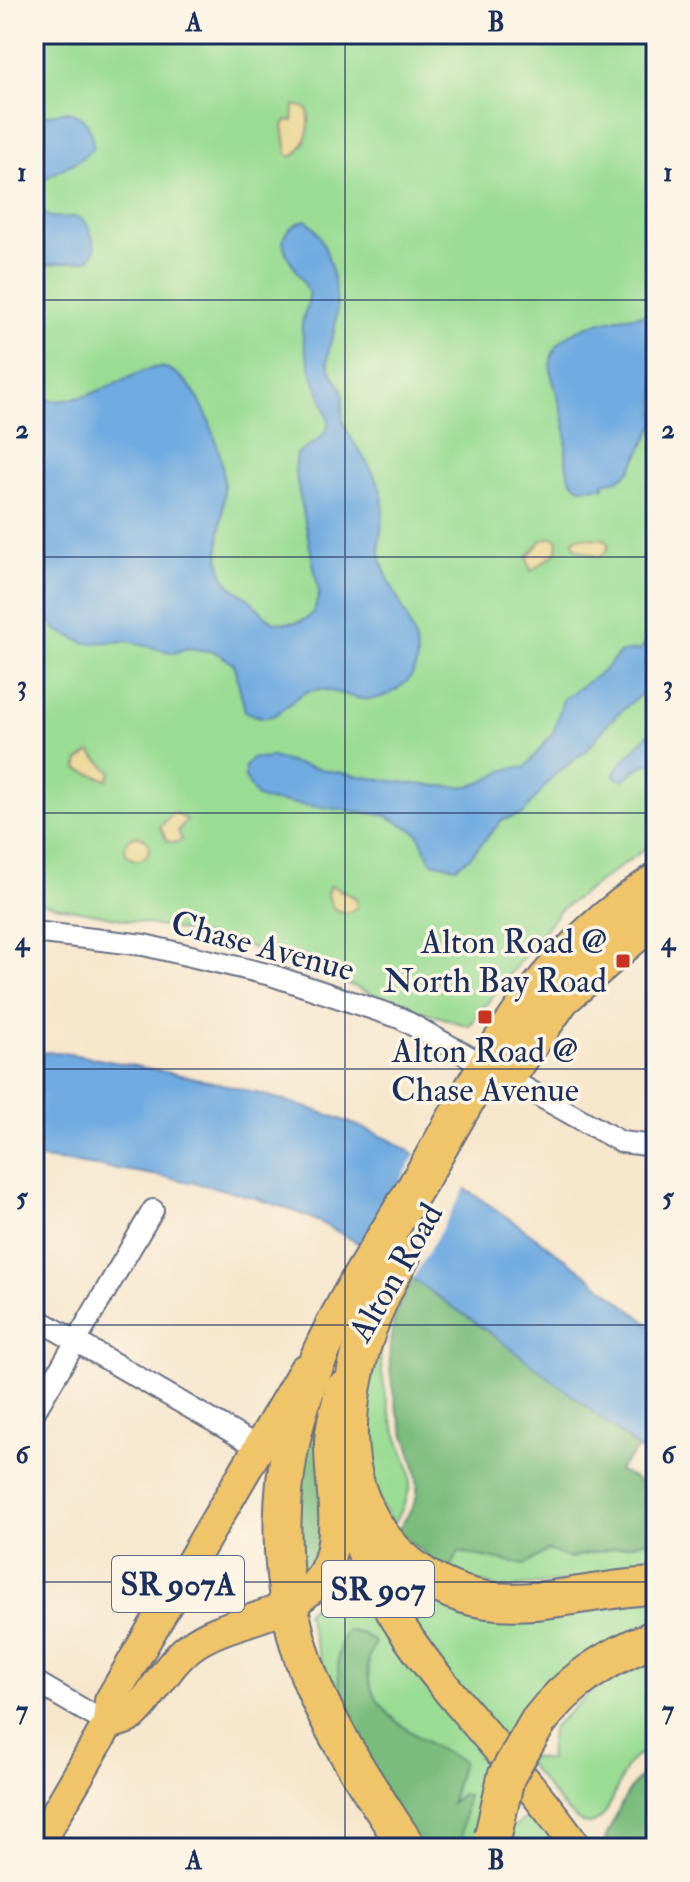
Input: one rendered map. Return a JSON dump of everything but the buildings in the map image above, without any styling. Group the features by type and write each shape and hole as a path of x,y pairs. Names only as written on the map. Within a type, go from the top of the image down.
{"highway":[{"name":"Alton Road","path":"330,1333 371,1285 497,1071 539,985 563,957 622,905 656,882"},
{"name":"Alton Road","path":"497,1071 561,999 656,916"},
{"path":"371,1285 356,1371 350,1442 353,1476 362,1505 388,1545 436,1583 487,1600 520,1601 656,1586"},
{"name":"SR 907","path":"330,1333 305,1392 289,1456 282,1545 289,1605 309,1672 329,1720 408,1848"},
{"path":"492,1842 506,1777 538,1722 564,1691 596,1666 656,1638"}],"main road":[{"name":"Alton Road","path":"108,1724 130,1716 163,1673 192,1645 289,1605 321,1581 332,1556 330,1437 371,1285"},
{"name":"Alton Road","path":"36,1848 108,1724 110,1701 293,1385 330,1333"},
{"name":"SR 907","path":"342,1385 340,1431 346,1494 356,1542 375,1584 419,1655 577,1848"}],"street":[{"name":"Chase Avenue","path":"34,932 144,945 271,975 400,1018 621,1142 656,1146"},
{"path":"34,1413 153,1210"},
{"path":"34,1317 258,1447"},
{"path":"34,1681 108,1724"}],"green space":[{"path":"34,34 656,34 656,841 560,910 469,1026 402,1005 235,941 34,902"},
{"path":"413,1279 537,1366 639,1448 618,1470 656,1490 656,1539 568,1558 548,1550 525,1565 459,1552 448,1573 397,1531 415,1503 417,1476 394,1397 391,1337 402,1298"},
{"path":"379,1344 386,1399 410,1479 409,1491 395,1522 391,1522 359,1465 356,1431"},
{"path":"310,1412 326,1415 327,1543 304,1576 298,1563 296,1522"},
{"path":"370,1534 438,1591 656,1592 656,1622 508,1746 401,1620"},
{"path":"656,1539 656,1571 502,1588 448,1573 459,1552 525,1565 548,1550 569,1558"},
{"path":"351,1561 379,1623 471,1733 496,1772 482,1772 477,1776 485,1802 479,1848 463,1848 467,1795 451,1805 451,1792 462,1761 414,1735 382,1709 371,1689 370,1651 342,1698 384,1792 337,1712 306,1613"},
{"path":"347,1630 363,1634 375,1642 368,1663 369,1683 391,1716 407,1730 462,1761 451,1803 461,1794 467,1795 463,1848 420,1848 375,1773 359,1742 339,1680 339,1653"},
{"path":"656,1653 658,1715 654,1739 628,1765 601,1817 595,1823 580,1822 527,1762 531,1757 549,1760 551,1729 609,1674"},
{"path":"656,1765 656,1848 612,1848 605,1839 625,1797 638,1779"},
{"path":"518,1785 568,1848 508,1848 508,1831 528,1816 514,1797"}],"sand":[{"path":"294,105 307,108 309,128 304,142 292,157 287,154 283,125 287,120 293,121"},
{"path":"551,537 558,540 557,552 531,571 527,557 542,540"},
{"path":"577,537 604,539 609,545 607,551 599,557 575,548 573,541"},
{"path":"90,752 111,772 108,780 77,769 79,761"},
{"path":"174,812 187,820 178,831 182,840 175,843 167,841 160,827"},
{"path":"137,836 145,840 149,848 145,856 137,860 129,856 125,848 129,840"},
{"path":"330,885 356,898 357,907 347,913 334,909 327,894"}],"water":[{"path":"67,111 87,124 93,147 77,161 49,176 37,191 36,203 52,217 76,217 84,221 95,248 91,258 46,265 34,271 34,118"},
{"path":"306,220 321,239 334,281 337,310 328,362 342,389 343,420 348,433 380,488 383,507 381,560 409,622 417,655 414,670 405,683 386,695 367,699 312,690 270,717 245,711 234,664 215,652 187,648 174,653 128,641 86,643 56,630 45,615 34,610 34,397 54,401 74,399 157,368 168,369 180,376 201,403 220,456 224,496 219,551 225,578 272,621 288,623 307,619 315,608 319,592 295,472 297,453 326,431 328,416 303,337 307,289 283,242 285,234 292,227"},
{"path":"656,314 656,422 630,471 618,480 603,483 604,487 580,488 567,470 566,432 551,372 552,356 560,343 589,326 625,317"},
{"path":"656,617 656,678 653,684 610,721 586,751 553,776 523,814 502,820 470,857 456,867 431,862 418,833 385,815 263,800 256,796 245,778 245,767 252,758 267,759 269,756 339,773 434,786 474,785 510,769 525,768 554,731 563,699 603,671 621,652 641,650"},
{"path":"656,725 656,762 641,766 623,780 616,778 614,773 618,767"},
{"path":"59,1052 227,1085 350,1123 404,1148 503,1214 656,1330 656,1463 481,1326 370,1251 319,1222 283,1207 191,1182 34,1158 34,1053"}],"pier":[{"path":"417,1153 467,1185 411,1282 360,1248"}],"place":[{"name":"Alton Road @ North Bay Road","path":"623,961"},
{"name":"Alton Road @ Chase Avenue","path":"485,1017"}]}
